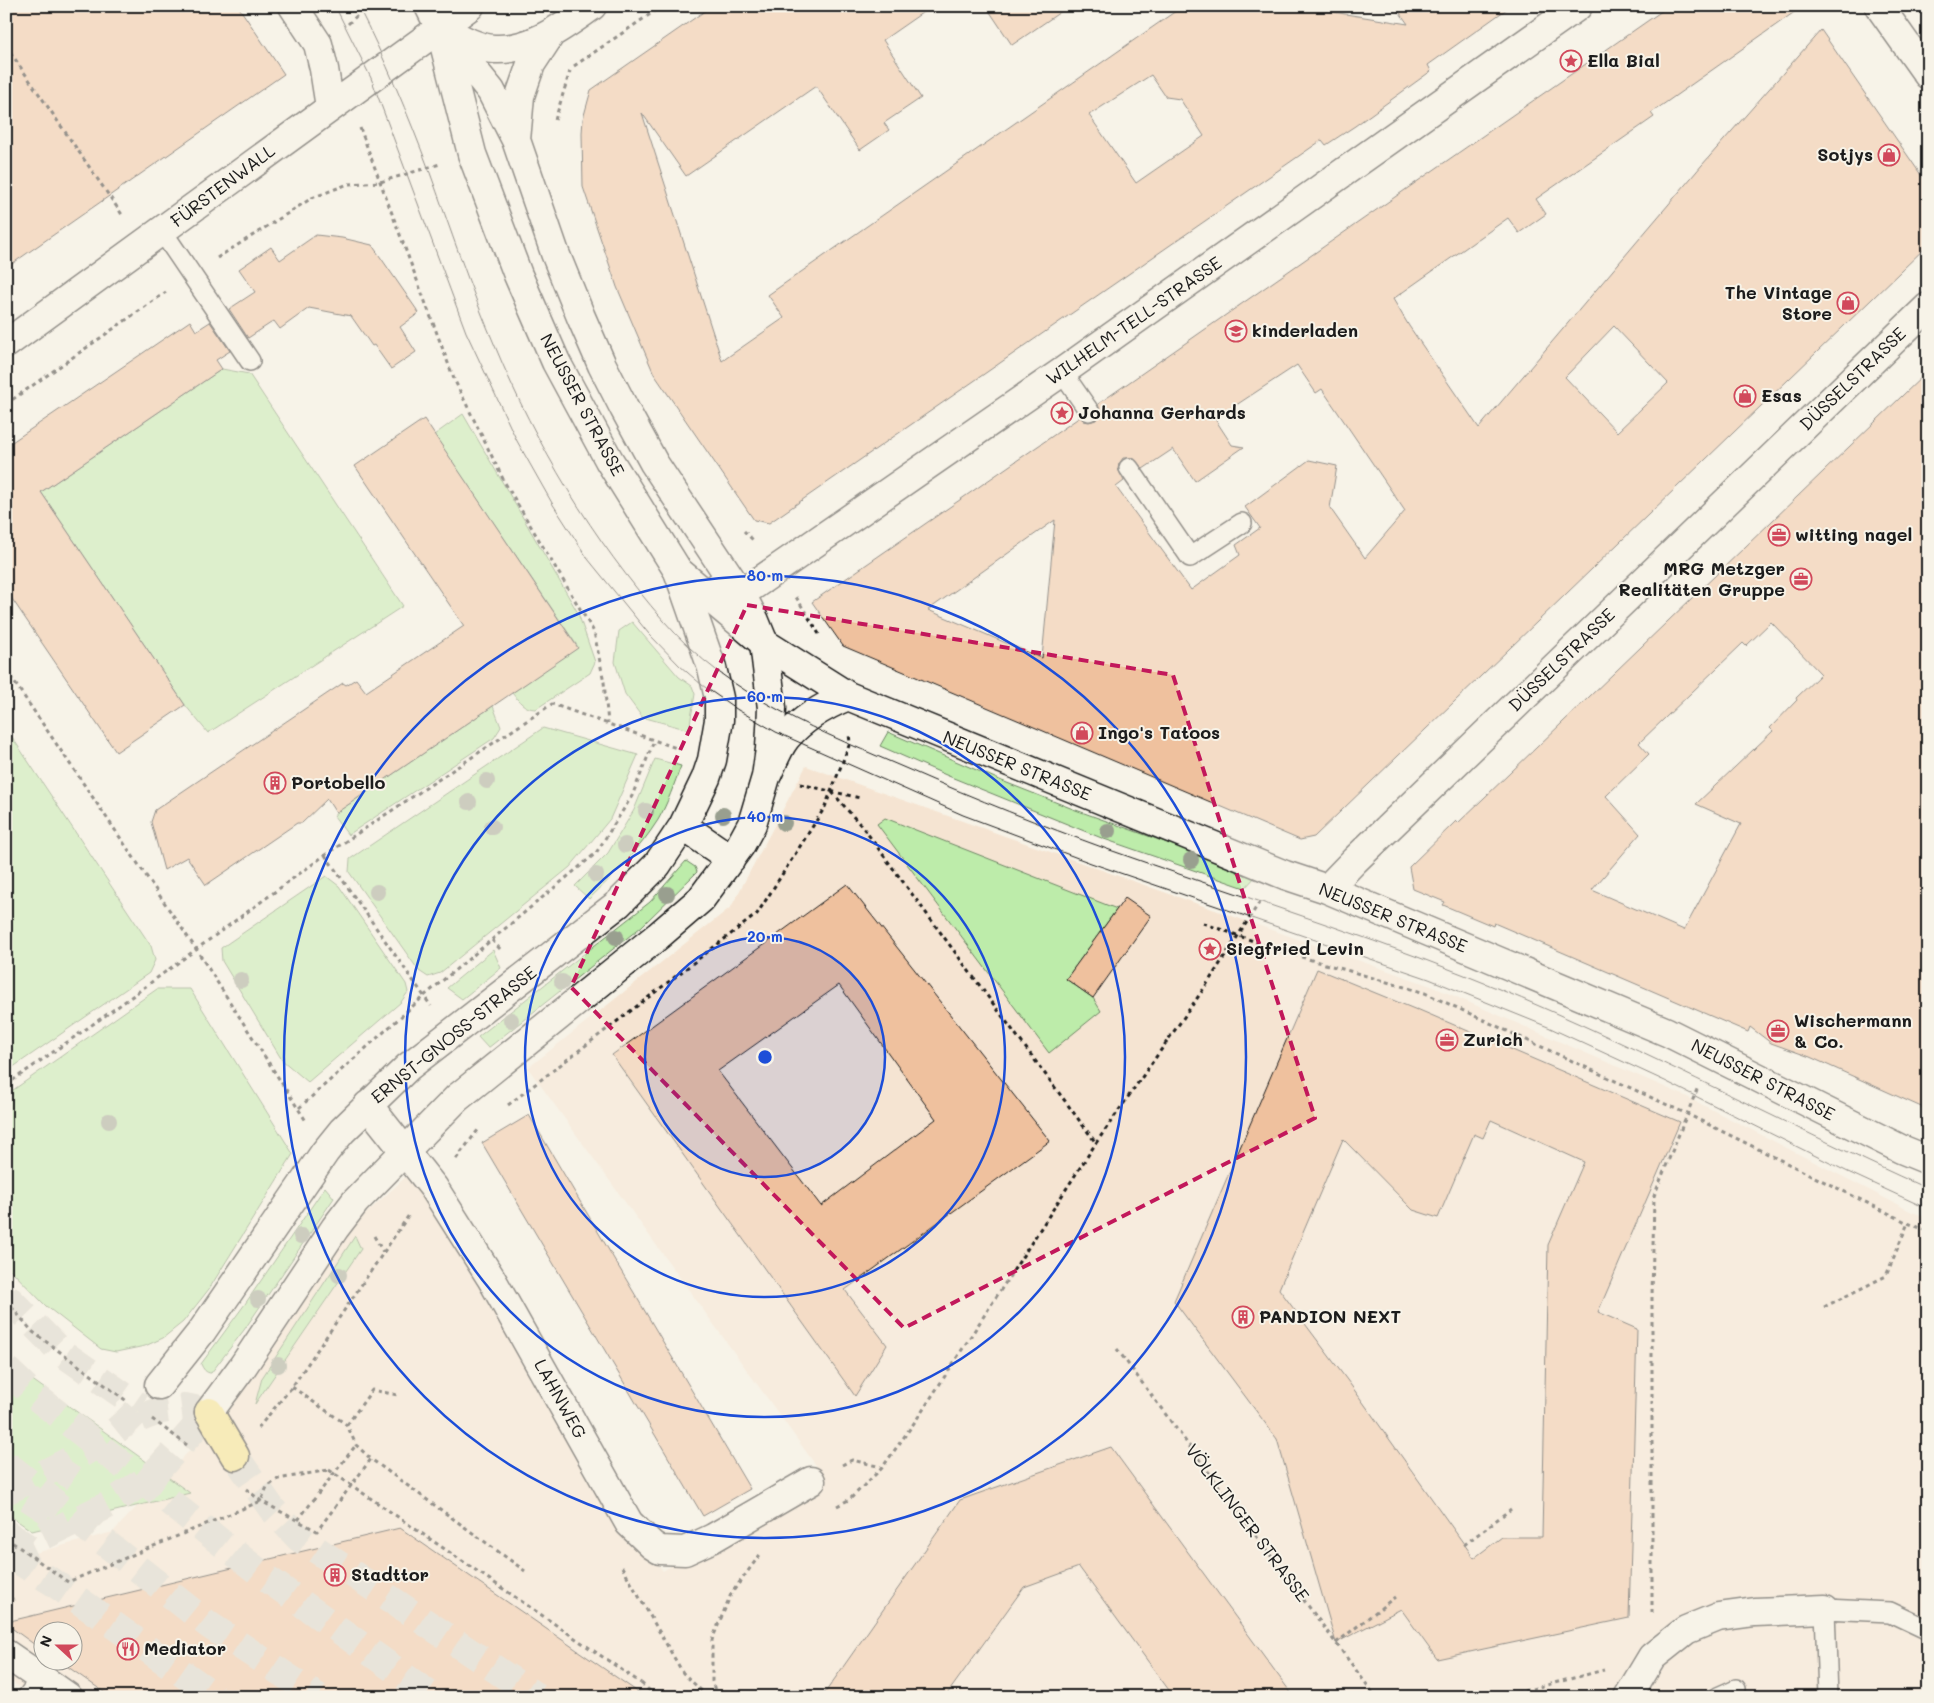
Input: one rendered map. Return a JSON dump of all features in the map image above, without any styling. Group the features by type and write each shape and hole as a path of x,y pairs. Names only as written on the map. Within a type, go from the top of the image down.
{"highway":[{"path":"209,1412 236,1456"}],"street":[{"path":"293,6 318,44 330,107"},
{"name":"FÜRSTENWALL","path":"6,344 330,107 434,17 470,6"},
{"path":"434,17 475,44 494,49 520,46 550,35 592,6"},
{"name":"WILHELM-TELL-STRASSE","path":"741,594 1062,372 1578,6"},
{"path":"1880,6 1928,75"},
{"name":"NEUSSER STRASSE","path":"434,17 491,91 516,140 555,253 602,365 654,463 741,594"},
{"name":"NEUSSER STRASSE","path":"434,17 472,154 518,275 556,362 609,460 678,571 764,643 848,696 1285,875 1327,890 1667,1032 1901,1149 1928,1160"},
{"name":"NEUSSER STRASSE","path":"516,140 520,96 531,64 550,35"},
{"name":"DÜSSELSTRASSE","path":"1327,890 1362,853 1928,307"},
{"path":"209,1412 243,1366 355,1202 457,1098 658,936 701,898 731,858 752,824 766,777 770,749 772,708 764,643 741,594 678,571"},
{"name":"ERNST-GNOSS-STRASSE","path":"159,1385 202,1331 325,1152 342,1131 408,1067 618,904 657,865 683,826 706,778 712,760 719,720 719,698 703,637 678,571"},
{"path":"766,777 787,737 803,722 832,702 848,696"},
{"path":"683,826 731,858"},
{"name":"LAHNWEG","path":"368,1104 434,1188 491,1278 629,1523 652,1545 660,1550 685,1551 713,1538 812,1481"},
{"path":"1628,1697 1652,1657 1686,1630 1718,1617 1755,1612 1825,1610"},
{"path":"6,1654 34,1687 68,1697"}],"lane":[{"path":"153,238 250,361"},
{"path":"1062,372 1089,410"},
{"path":"1129,468 1190,557 1242,523"},
{"path":"1828,1697 1825,1610 1890,1612 1928,1630"},
{"path":"1718,1697 1736,1689"}],"path":[{"path":"571,68 662,6"},
{"path":"6,46 153,238"},
{"path":"6,1084 47,1058 325,855 552,704 608,723 604,682 594,632 505,483 454,379 380,182"},
{"path":"6,670 196,949 299,1108 325,1152"},
{"path":"299,1108 424,996 596,853 632,796 654,741"},
{"path":"860,798 832,792 870,836 1096,1143"},
{"path":"325,855 452,1034"},
{"path":"835,1507 850,1499 882,1468 921,1414 1096,1143 1207,984 1237,935 1261,901 1285,875"},
{"path":"1203,923 1284,952 1424,993 1687,1114 1908,1223 1928,1231"},
{"path":"1501,1697 1652,1657 1653,1204 1654,1196 1712,1055"},
{"path":"1824,1308 1886,1276 1908,1223"},
{"name":"VÖLKLINGER STRASSE","path":"1118,1350 1376,1697"},
{"path":"292,1386 347,1425 356,1445 371,1459 525,1571"},
{"path":"347,1425 372,1390 398,1395"},
{"path":"298,1520 356,1445"},
{"path":"261,1500 317,1531 371,1459"},
{"path":"6,1538 68,1582 261,1500 267,1488 278,1479 330,1470 641,1683 657,1697"},
{"path":"1464,1545 1511,1509"},
{"path":"717,1697 712,1681 712,1640 731,1594 763,1551"},
{"path":"618,1562 683,1673 708,1697"},
{"path":"1336,1643 1395,1597"},
{"path":"6,1602 14,1599"}],"highlighted area":[{"path":"747,605 1173,675 1315,1118 904,1328 571,987"}],"shaded area":[{"path":"806,766 1431,986 1683,1095 1912,1212 1928,1218 1928,1697 28,1697 29,1694 6,1677 6,1561 113,1532 208,1431 347,1231 407,1176 437,1202 630,1529 663,1571 823,1475 528,1068 731,907"}],"green space":[{"path":"222,369 249,374 403,606 208,733 185,705 41,492"},
{"path":"463,414 578,613 595,662 590,673 536,709 525,706 512,693 578,647 434,435"},
{"path":"632,622 679,677 692,686 695,694 689,730 642,717 625,694 615,662 619,631"},
{"path":"493,706 501,727 494,738 348,835 334,816 336,813"},
{"path":"6,728 151,946 155,960 149,973 6,1072"},
{"path":"543,728 638,755 610,819 570,867 440,973 428,977 419,971 349,872 350,859"},
{"path":"888,732 1073,809 1257,875 1245,888 1104,839 880,746"},
{"path":"655,759 681,766 665,807 651,831 634,852 589,899 575,886 608,853 634,810"},
{"path":"885,818 1117,909 1066,979 1093,998 1101,1011 1049,1053 877,824"},
{"path":"686,861 695,867 697,872 641,927 488,1048 478,1037 650,902"},
{"path":"326,876 339,886 406,984 408,992 401,1002 308,1082 282,1060 222,961 221,948"},
{"path":"493,950 501,968 462,999 447,988"},
{"path":"157,989 190,989 293,1154 209,1289 183,1322 163,1338 145,1346 116,1352 101,1349 46,1306 6,1265 6,1095"},
{"path":"325,1187 334,1198 244,1330 211,1373 206,1371 201,1364 245,1304"},
{"path":"355,1236 361,1249 255,1404 262,1378"},
{"path":"6,1361 190,1493 32,1531 6,1513"}],"building":[{"path":"6,6 238,6 284,74 6,268"},
{"path":"712,6 932,6 883,40 921,98 884,123 889,130 860,150 816,86 686,176 642,113 722,361 784,318 768,295 1183,6 1295,6 1408,24 1395,6 1511,6 1428,65 1431,71 1355,126 1326,145 1322,140 769,523 754,520 654,374 617,287 583,187 583,119 591,90","holes":["1151,75 1166,97 1180,99 1204,136 1136,183 1089,115"]},
{"path":"986,6 1069,6 1012,45"},
{"path":"1669,6 1803,6 1651,113 1654,117 1536,199 1546,214 1519,233 1508,218 1393,299 1409,326 1479,428 1702,165 1821,30 1928,185 1928,245 1314,837 1300,840 843,646 812,602 1080,417 1084,421 1089,422 1096,420 1100,411 1098,404","holes":["1614,326 1668,383 1617,432 1565,377","1297,365 1316,393 1322,389 1405,511 1365,558 1330,508 1337,466 1309,460 1245,507 1260,528 1236,545 1240,555 1191,590 1116,487 1124,481 1118,469 1123,458 1133,458 1143,469 1173,449 1195,481 1244,447 1232,445 1215,419","1055,520 1042,658 928,610"]},
{"path":"316,235 342,238 372,245 419,313 400,327 416,352 391,369 351,316 309,308 280,329 274,321 248,338 229,309 255,292 239,269 271,247 280,260"},
{"path":"190,321 196,331 210,322 230,351 216,360 222,369 41,492 185,705 116,752 6,590 6,440 9,444"},
{"path":"1928,371 1928,1110 1810,1057 1771,1043 1750,1027 1748,1032 1494,923 1493,926 1443,905 1445,902 1413,889 1409,867 1456,821 1458,823","holes":["1771,622 1821,674 1796,698 1797,700 1770,728 1773,731 1696,804 1741,824 1684,930 1592,890 1640,834 1606,796 1649,754 1639,743 1743,643 1746,646"]},
{"path":"424,419 578,648 336,813 327,799 302,823 297,823 206,885 187,857 164,870 151,822 155,810 343,683 346,685 356,679 366,692 464,626 355,466"},
{"path":"847,884 1050,1141 845,1290 887,1345 855,1396 612,1055","holes":["839,985 936,1119 821,1206 718,1071"]},
{"path":"1125,898 1151,916 1093,998 1066,979"},
{"name":"PANDION NEXT","path":"1317,969 1417,1009 1680,1122 1598,1312 1637,1329 1629,1618 1437,1659 1401,1609 1336,1643 1277,1439 1174,1301","holes":["1491,1120 1584,1162 1548,1245 1542,1537 1502,1537 1474,1558 1350,1384 1279,1289 1343,1139 1413,1210 1438,1218 1474,1134 1483,1138"]},
{"path":"529,1115 750,1489 703,1516 482,1143"},
{"path":"1111,1447 1294,1697 1174,1697 1079,1567 1024,1587 945,1697 822,1697 960,1500"},
{"name":"Stadttor","path":"400,1528 645,1697 111,1697 72,1670 82,1670 82,1620 32,1620 32,1643 6,1624 6,1622"}],"tunnel":[{"path":"6,1296 61,1352 140,1407"},
{"path":"6,1369 30,1392 265,1577 433,1697"},
{"path":"6,1554 108,1505 153,1475 209,1412 185,1407 161,1410 125,1424"},
{"path":"6,1491 93,1447 124,1424 137,1411"},
{"path":"235,1456 272,1509 299,1538 537,1697"},
{"path":"9,1552 69,1461"},
{"path":"6,1464 209,1625 318,1697"},
{"path":"8,1554 54,1583 216,1697"}],"tram line":[{"path":"335,6 371,78 466,332 517,441 552,503 588,559 649,634 680,666 702,685 738,710 776,732 963,815 1091,863 1429,979 1548,1027 1665,1081 1848,1172 1928,1209"},
{"path":"358,6 387,66 413,128 495,346 511,383 548,455 590,524 638,590 690,648 718,671 748,692 779,710 811,727 878,757 1058,831 1418,957 1522,998 1639,1051 1928,1189"}],"place":[{"name":"Ella Bial","path":"1571,61"},
{"name":"Sotjys","path":"1889,155"},
{"name":"The Vintage Store","path":"1848,303"},
{"name":"kinderladen","path":"1236,331"},
{"name":"Esas","path":"1745,396"},
{"name":"Johanna Gerhards","path":"1062,413"},
{"name":"witting nagel","path":"1779,535"},
{"name":"MRG Metzger Realitäten Gruppe","path":"1801,579"},
{"name":"Ingo's Tatoos","path":"1082,733"},
{"name":"Portobello","path":"275,783"},
{"name":"Siegfried Levin","path":"1210,949"},
{"name":"Wischermann & Co.","path":"1778,1031"},
{"name":"Zurich","path":"1447,1040"},
{"name":"PANDION NEXT","path":"1243,1317"},
{"name":"Stadttor","path":"335,1575"},
{"name":"Mediator","path":"128,1649"}]}
